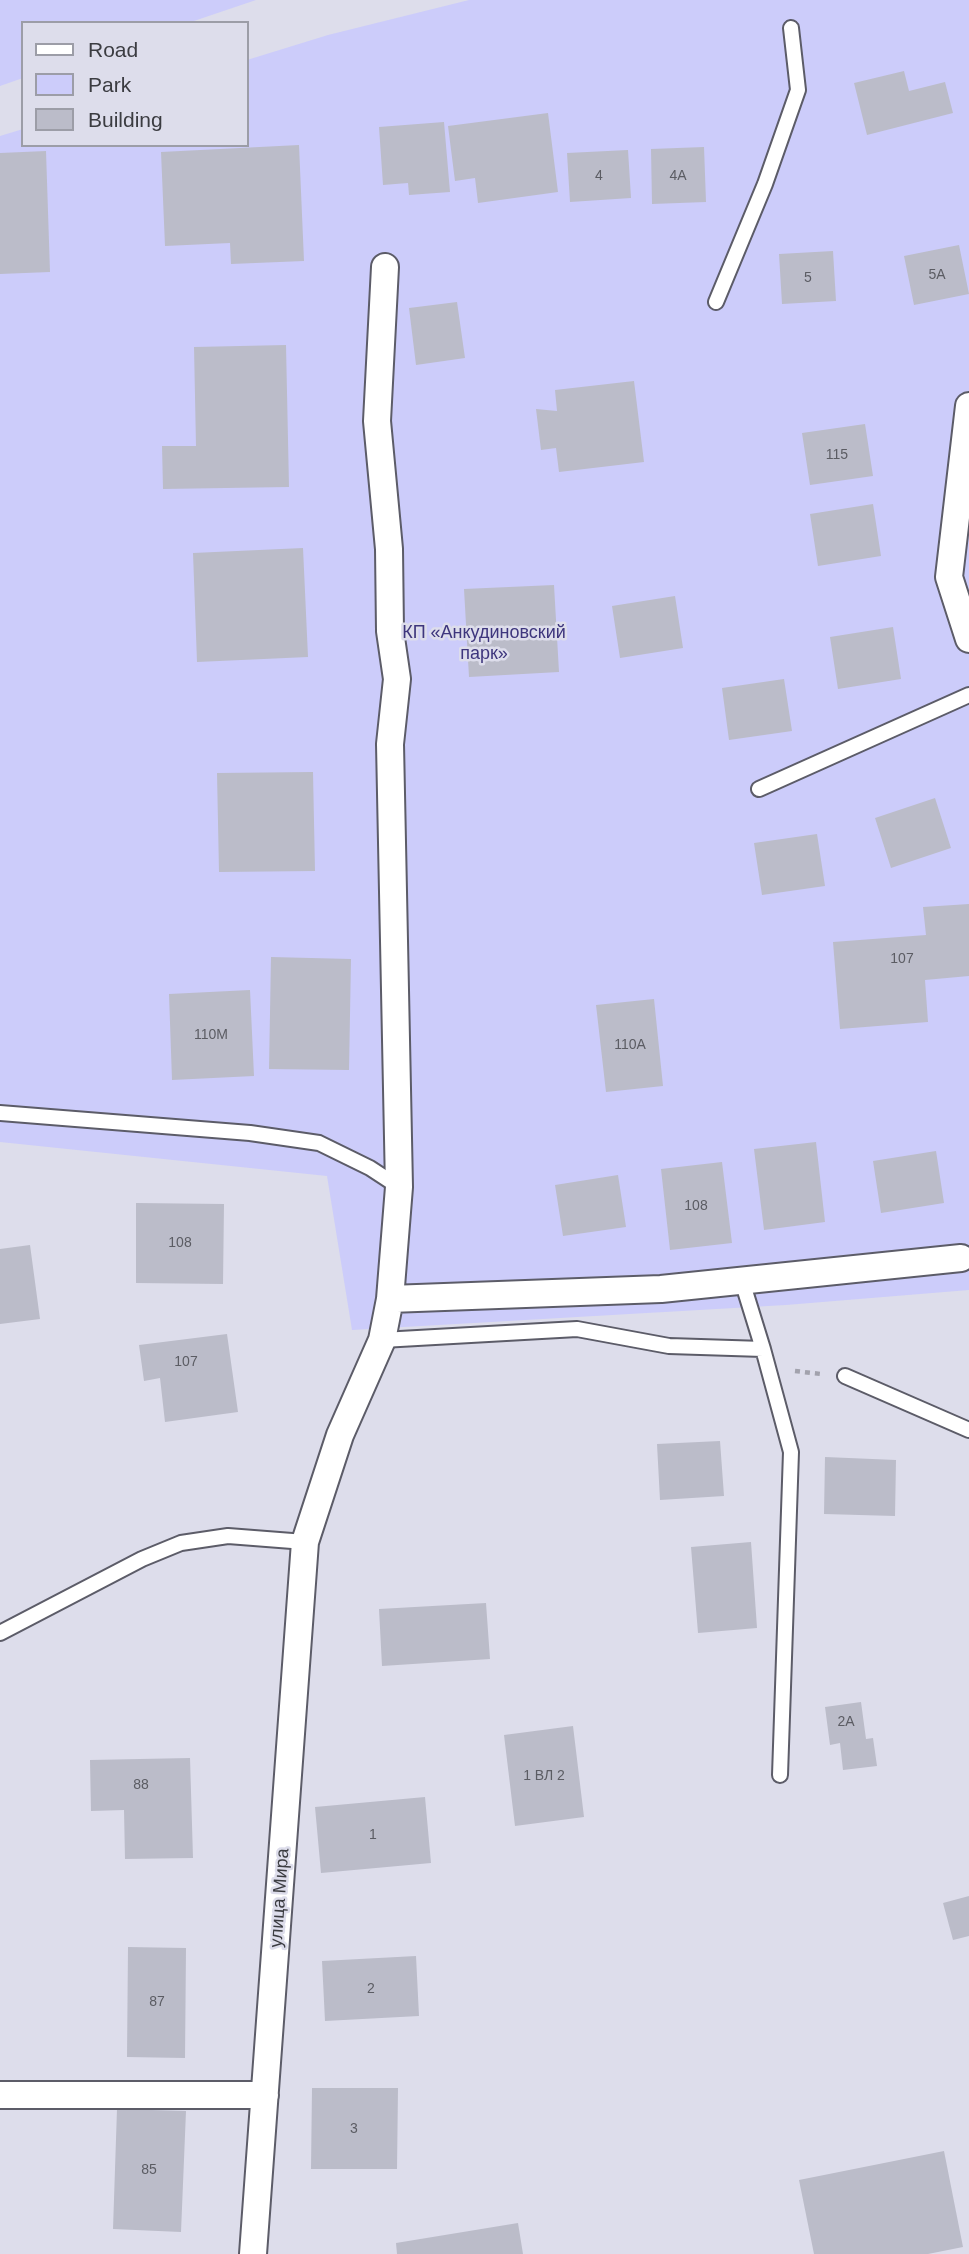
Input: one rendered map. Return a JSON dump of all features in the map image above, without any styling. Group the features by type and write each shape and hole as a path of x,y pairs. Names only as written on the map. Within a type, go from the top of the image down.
{"street":[{"name":"улица Мира","path":"253,2254 305,1542 340,1435 382,1340 390,1299 399,1188 390,744 397,679 390,631 388,549 377,421 385,267"},
{"path":"969,406 949,577 969,639"},
{"path":"390,1299 661,1289 961,1258"},
{"path":"0,2095 265,2095"}],"lane":[{"path":"716,302 765,184 798,90 791,27"},
{"path":"760,789 969,695"},
{"path":"0,1113 250,1133 319,1143 370,1168 399,1188"},
{"path":"741,1281 769,1368 791,1452 780,1775"},
{"path":"382,1340 577,1329 669,1346 763,1349"},
{"path":"845,1376 969,1430"},
{"path":"0,1633 142,1559 181,1543 228,1536 305,1542"}],"path":[{"path":"769,1368 845,1376"}],"green space":[{"path":"0,0 256,0 194,21 21,21 21,79 0,86"},
{"name":"КП «Анкудиновский парк»","path":"469,0 969,0 969,1290 786,1305 352,1330 327,1176 0,1142 0,136 21,130 21,147 248,147 248,60 328,35"}],"building":[{"path":"904,71 909,91 945,82 953,113 867,135 854,83"},
{"path":"548,113 558,192 478,203 475,178 455,181 448,126"},
{"path":"444,122 450,192 409,195 408,183 383,185 379,127"},
{"path":"299,145 304,261 231,264 230,243 165,246 161,152"},
{"path":"704,147 706,202 652,204 651,149"},
{"path":"628,150 631,198 570,202 567,153"},
{"path":"46,151 50,272 0,274 0,153"},
{"path":"959,245 969,294 914,305 904,256"},
{"path":"833,251 836,301 782,304 779,254"},
{"path":"457,302 465,358 416,365 409,308"},
{"path":"286,345 289,487 163,489 162,446 196,446 194,347"},
{"path":"634,381 644,462 559,472 556,448 541,450 536,409 557,411 555,390"},
{"path":"865,424 873,476 810,485 802,433"},
{"path":"873,504 881,556 818,566 810,514"},
{"path":"303,548 308,657 197,662 193,553"},
{"path":"554,585 559,672 469,677 464,589"},
{"path":"675,596 683,648 620,658 612,606"},
{"path":"893,627 901,679 838,689 830,637"},
{"path":"784,679 792,731 729,740 722,688"},
{"path":"313,772 315,871 219,872 217,773"},
{"path":"935,798 951,848 891,868 875,818"},
{"path":"817,834 825,886 762,895 754,843"},
{"path":"969,904 969,976 925,980 928,1022 840,1029 833,942 926,935 923,907"},
{"path":"271,957 351,959 349,1070 269,1069"},
{"path":"250,990 254,1076 172,1080 169,994"},
{"path":"654,999 663,1086 606,1092 596,1005"},
{"path":"816,1142 825,1222 764,1230 754,1149"},
{"path":"936,1151 944,1203 881,1213 873,1161"},
{"path":"722,1162 732,1243 670,1250 661,1169"},
{"path":"618,1175 626,1227 563,1236 555,1185"},
{"path":"136,1203 224,1204 223,1284 136,1283"},
{"path":"30,1245 40,1319 0,1324 0,1249"},
{"path":"227,1334 238,1412 165,1422 160,1378 144,1381 139,1345"},
{"path":"720,1441 724,1496 660,1500 657,1444"},
{"path":"825,1457 896,1460 895,1516 824,1514"},
{"path":"751,1542 757,1628 698,1633 691,1547"},
{"path":"486,1603 490,1659 382,1666 379,1609"},
{"path":"861,1702 866,1739 873,1738 877,1766 843,1770 840,1743 830,1745 825,1707"},
{"path":"573,1726 584,1817 515,1826 504,1735"},
{"path":"190,1758 193,1858 125,1859 124,1810 91,1811 90,1760"},
{"path":"425,1797 431,1863 321,1873 315,1807"},
{"path":"969,1896 969,1936 953,1940 943,1903"},
{"path":"128,1947 186,1948 185,2058 127,2057"},
{"path":"416,1956 419,2016 325,2021 322,1961"},
{"path":"312,2088 398,2088 397,2169 311,2169"},
{"path":"117,2109 186,2111 181,2232 113,2229"},
{"path":"944,2151 963,2247 928,2254 814,2254 799,2180"},
{"path":"518,2223 523,2254 397,2254 396,2243"}]}
